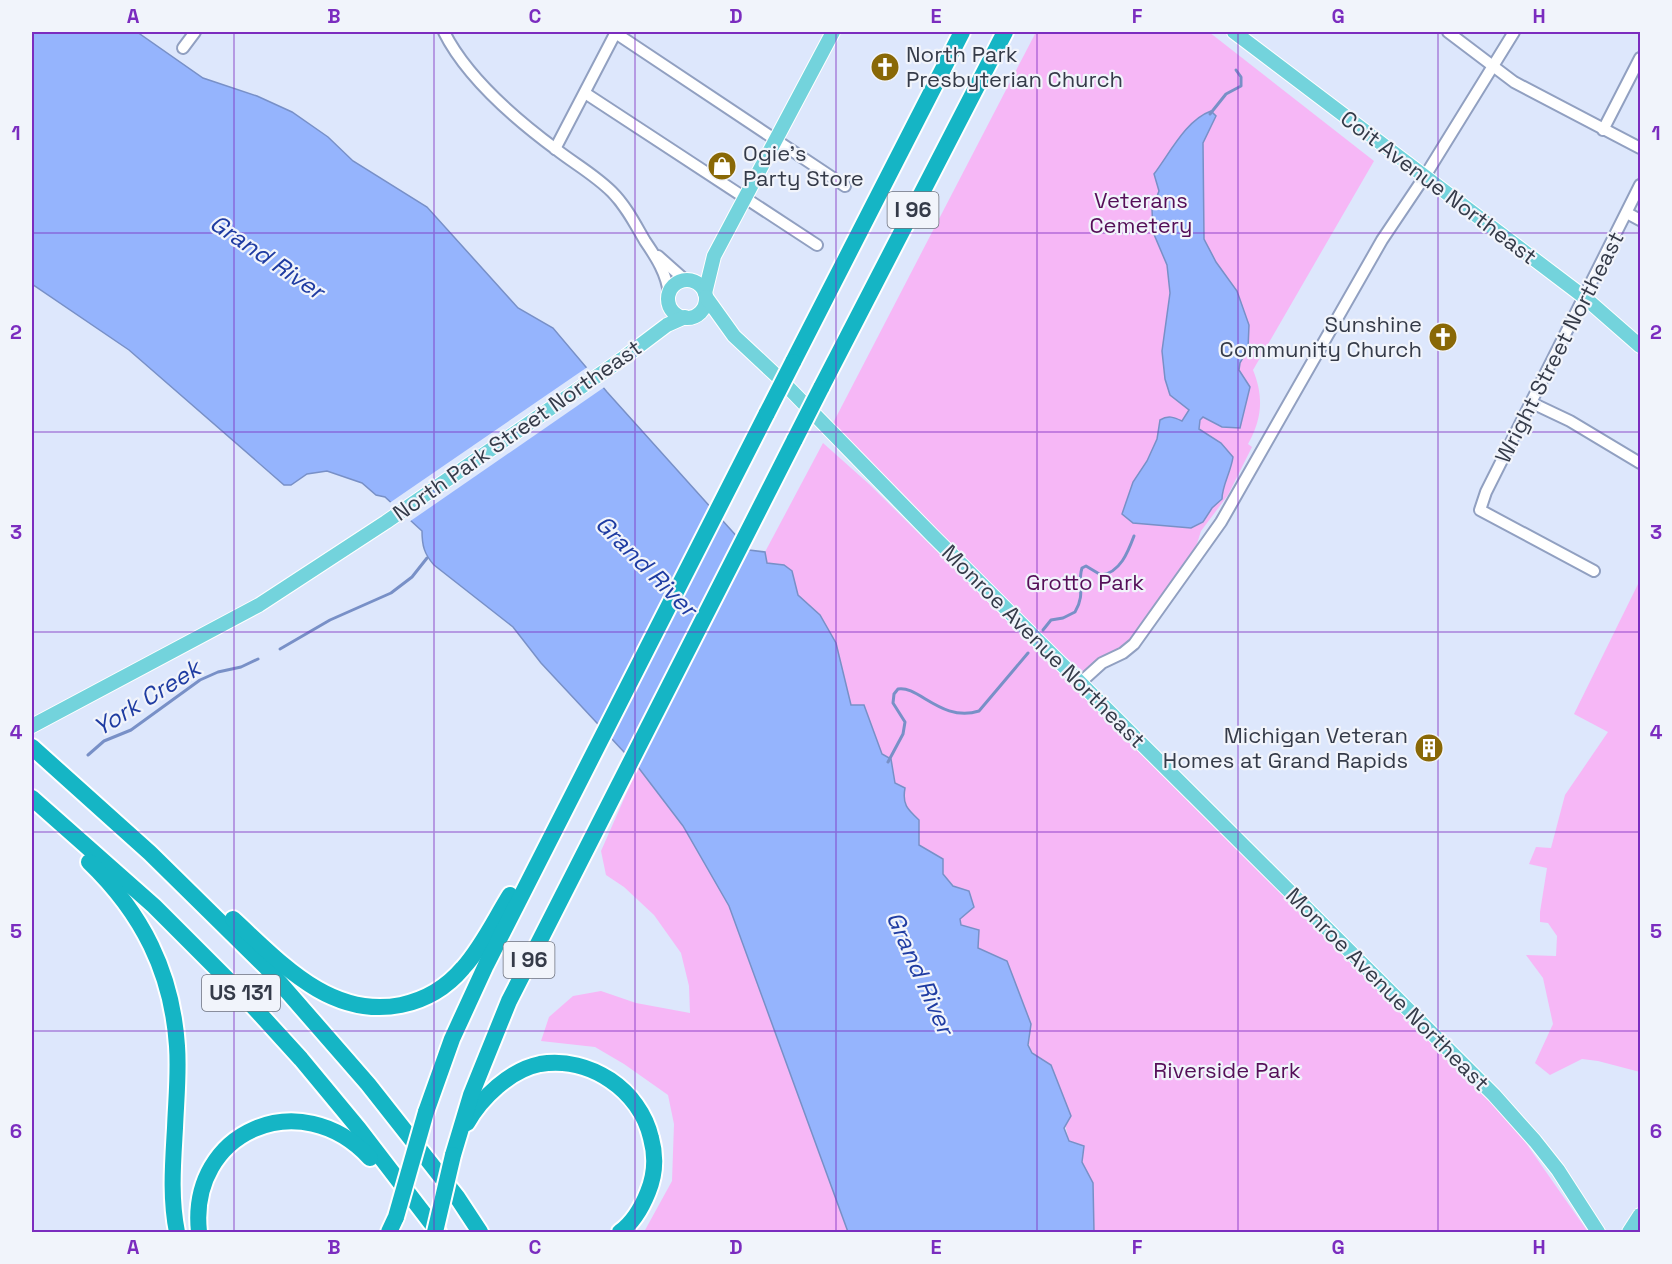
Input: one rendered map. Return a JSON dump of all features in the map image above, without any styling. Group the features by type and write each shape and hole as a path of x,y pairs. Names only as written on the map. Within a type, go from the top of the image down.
{"highway":[{"name":"I 96","path":"393,1227 426,1112 452,1039 474,990 730,482 962,32"},
{"name":"I 96","path":"436,1233 455,1149 474,1085 509,1001 1005,32"},
{"name":"US 131","path":"35,750 150,853 266,967 368,1084 457,1197 480,1233"},
{"name":"US 131","path":"32,798 154,906 239,991 301,1059 425,1214 436,1233"},
{"path":"32,804 120,896 153,946 166,980 174,1014 177,1048 172,1189 177,1233"},
{"path":"150,853 195,885 284,965 316,989 332,998 358,1005 383,1007 415,1001 444,986 458,975 479,948 532,856 563,814"},
{"path":"455,1149 473,1113 491,1093 522,1071 539,1065 557,1063 578,1066 604,1075 631,1096 648,1122 654,1149 653,1179 643,1206 620,1233"},
{"path":"200,1233 198,1216 200,1197 212,1166 230,1146 248,1132 272,1123 287,1121 320,1124 349,1138 425,1214"},
{"path":"457,1197 494,1233"}],"main road":[{"path":"714,256 687,279 675,285 669,298 674,312 689,317 704,307 714,256 833,32"},
{"name":"Coit Avenue Northeast","path":"1234,32 1584,297 1641,346"},
{"path":"687,279 699,284 705,295"},
{"name":"Monroe Avenue Northeast","path":"705,295 734,336 779,378 1494,1095 1535,1141 1598,1233"},
{"name":"North Park Street Northeast","path":"648,339 669,298"},
{"name":"Monroe Avenue Northeast","path":"689,317 707,321 734,336"},
{"name":"North Park Street Northeast","path":"32,726 259,605 386,522 609,368 667,325 689,317"},
{"name":"Monroe Avenue Northeast","path":"1573,1195 1586,1233"},
{"path":"1629,1233 1641,1215"}],"street":[{"path":"183,48 195,32"},
{"path":"444,32 467,68 482,85 555,149 619,199 652,251 668,284 669,298"},
{"path":"555,149 615,32 845,186"},
{"path":"1448,32 1514,82 1641,148"},
{"path":"1081,682 1102,663 1127,651 1134,644 1221,522 1382,240 1425,176 1514,32"},
{"path":"1603,130 1641,58"},
{"path":"585,93 817,245"},
{"name":"Wright Street Northeast","path":"1594,571 1480,510 1486,492 1641,185"},
{"path":"1627,213 1641,220"},
{"path":"652,251 687,279"},
{"path":"1532,403 1570,421 1641,463"}],"green space":[{"name":"Veterans Cemetery","path":"1036,32 1209,32 1374,161 1253,370 1259,389 1259,417 1248,444 1252,447 1228,495 1201,531 1195,550 1128,644 1101,657 1084,672 1062,654 1059,655 832,425"},
{"name":"Riverside Park","path":"823,443 869,484 1512,1123 1588,1232 1094,1232 1093,1183 1082,1162 1084,1146 1069,1141 1051,1065 1030,1049 1031,1024 961,925 954,886 943,874 943,859 919,845 919,820 906,806 905,788 895,783 891,759 882,754 864,705 851,705 836,643 820,615 798,595 792,571 784,565 767,563 765,552"},
{"path":"1640,580 1640,1072 1582,1059 1550,1075 1535,1063 1553,1024 1543,978 1526,955 1556,956 1557,936 1548,923 1540,922 1547,868 1529,864 1536,847 1551,848 1565,795 1608,732 1574,714"},
{"path":"638,767 683,826 729,906 848,1232 644,1232 672,1181 674,1124 668,1095 595,1047 541,1041 549,1017 573,996 601,991 636,1003 690,1013 689,986 681,953 654,915 624,887 606,875 601,851"}],"water":[{"name":"Grand River","path":"32,32 137,32 203,78 257,96 292,112 328,137 353,161 427,207 518,308 553,328 607,392 749,550 765,552 767,563 784,565 792,571 798,595 820,615 836,643 851,705 864,705 882,754 891,759 895,783 905,788 906,806 919,820 919,845 943,859 943,874 953,886 969,891 974,907 960,919 961,925 979,930 978,948 1007,961 1031,1024 1028,1045 1032,1053 1051,1065 1071,1116 1064,1128 1069,1141 1084,1146 1082,1162 1093,1183 1094,1232 848,1232 729,906 683,826 638,767 541,663 513,627 434,565 424,549 422,531 385,497 376,495 362,483 327,471 307,474 291,485 284,485 129,350 32,284"},
{"path":"1211,111 1216,116 1203,143 1204,239 1216,262 1237,291 1249,325 1248,349 1240,363 1239,370 1250,387 1240,428 1222,427 1203,417 1200,420 1199,429 1221,443 1233,457 1222,499 1212,508 1203,522 1191,528 1133,523 1122,514 1133,482 1147,461 1157,439 1160,420 1171,417 1182,421 1189,410 1170,395 1165,379 1162,351 1170,293 1167,265 1153,232 1152,209 1159,191 1154,174 1186,129 1202,115"}],"pier":[{"path":"589,366 606,386 409,522 388,504"}],"waterway":[{"path":"1210,114 1226,94 1241,86 1241,77 1236,70"},
{"path":"1043,630 1051,620 1063,618 1075,612 1081,594 1082,568 1086,566 1101,575 1113,570 1122,561 1134,536"},
{"name":"York Creek","path":"280,649 330,620 391,593 412,577 427,558"},
{"path":"888,762 903,734 905,722 893,703 894,694 898,689 914,692 954,712 979,711 1028,653"},
{"name":"York Creek","path":"88,755 104,741 131,730 200,680 258,659"}],"place":[{"name":"North Park Presbyterian Church","path":"885,67"},
{"name":"Ogie's Party Store","path":"722,166"},
{"name":"Sunshine Community Church","path":"1443,337"},
{"name":"Michigan Veteran Homes at Grand Rapids","path":"1429,748"}],"park label":[{"name":"Grotto Park","path":"1085,582"}]}
